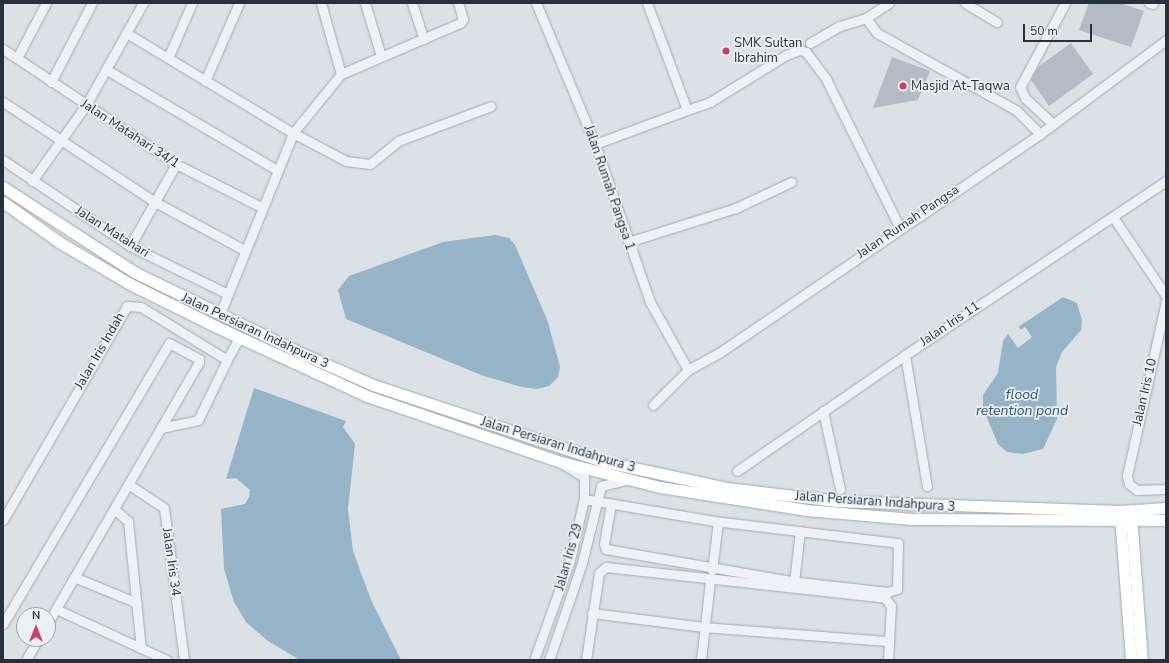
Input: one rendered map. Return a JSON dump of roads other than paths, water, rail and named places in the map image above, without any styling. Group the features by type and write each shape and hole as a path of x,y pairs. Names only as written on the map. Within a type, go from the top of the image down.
{"main road":[{"name":"Jalan Persiaran Indahpura 3","path":"3,187 109,257 220,314 373,385 564,450 663,476 837,501 1126,516 1166,520"},
{"name":"Jalan Persiaran Indahpura 3","path":"3,202 59,242 130,284 239,337 367,396 561,462 629,480 774,505 879,516 1126,516 1166,508"},
{"path":"1126,516 1131,660"},
{"path":"1126,516 1142,660"}],"street":[{"path":"17,58 46,3"},
{"path":"51,82 92,3"},
{"path":"32,181 86,105 128,34 142,3"},
{"path":"168,58 192,3"},
{"path":"205,81 239,3"},
{"path":"321,3 341,74"},
{"path":"365,3 381,56"},
{"path":"412,3 424,39"},
{"path":"220,314 292,133 341,74 424,39 463,20 458,3"},
{"name":"Jalan Rumah Pangsa 1","path":"536,3 595,144 628,242 661,326 688,370"},
{"path":"647,3 687,110"},
{"path":"810,43 840,26 866,18 889,3"},
{"path":"965,3 997,22"},
{"path":"1053,124 1025,98 1020,86 1065,3"},
{"path":"866,18 877,33 1016,110 1040,134"},
{"path":"128,34 292,133 346,161 370,164 398,141 491,106"},
{"name":"Jalan Rumah Pangsa","path":"653,405 688,370 719,353 900,228 1040,134 1166,40"},
{"name":"Jalan Matahari 34/1","path":"3,49 176,164 263,208"},
{"path":"595,144 710,102 786,56 800,50 806,52 826,79 900,228"},
{"path":"107,70 277,170"},
{"path":"3,102 155,202 246,250"},
{"name":"Jalan Matahari","path":"3,160 130,246 228,294"},
{"path":"130,246 176,164"},
{"path":"628,242 736,208 791,182"},
{"name":"Jalan Iris 11","path":"737,471 905,354 1166,182"},
{"path":"1113,217 1166,296"},
{"name":"Jalan Iris 10","path":"1166,301 1128,468 1129,484 1137,490 1166,490"},
{"name":"Jalan Iris Indah","path":"3,520 127,306 141,307 227,360"},
{"path":"161,428 198,420 239,337"},
{"path":"3,624 167,343 199,359 161,428 56,609 167,660"},
{"path":"905,354 927,486"},
{"path":"823,411 840,489"},
{"name":"Jalan Iris 29","path":"534,660 570,560 584,499 584,478 561,462"},
{"name":"Jalan Iris 29","path":"549,660 582,563 601,486 606,482 629,480"},
{"name":"Jalan Iris 34","path":"128,484 164,508 184,660"},
{"path":"584,499 718,522 898,543 897,589 888,592 794,582 712,570 605,548 611,504"},
{"path":"114,509 128,521 141,648"},
{"path":"712,570 718,522"},
{"path":"794,582 800,531"},
{"path":"586,660 592,613 601,568 710,581 885,598 891,606 888,660"},
{"path":"74,577 137,603"},
{"path":"701,660 710,581"},
{"path":"592,613 704,627 888,641"},
{"path":"26,660 33,647"}],"water":[{"path":"495,235 509,238 515,245 548,322 560,367 558,377 549,386 537,389 522,387 481,375 346,319 338,290 349,276 443,242"},
{"name":"flood retention pond","path":"1063,297 1077,303 1082,320 1081,330 1062,352 1056,367 1057,419 1043,449 1023,454 1007,452 998,444 983,409 983,395 998,373 1003,341 1008,334"},
{"path":"254,388 346,421 343,427 355,444 348,509 353,551 371,600 401,660 300,660 268,641 246,622 234,602 224,569 221,509 245,504 249,497 250,490 236,478 226,479"}],"place":[{"name":"SMK Sultan Ibrahim","path":"726,51"},
{"name":"Masjid At-Taqwa","path":"903,86"}]}
